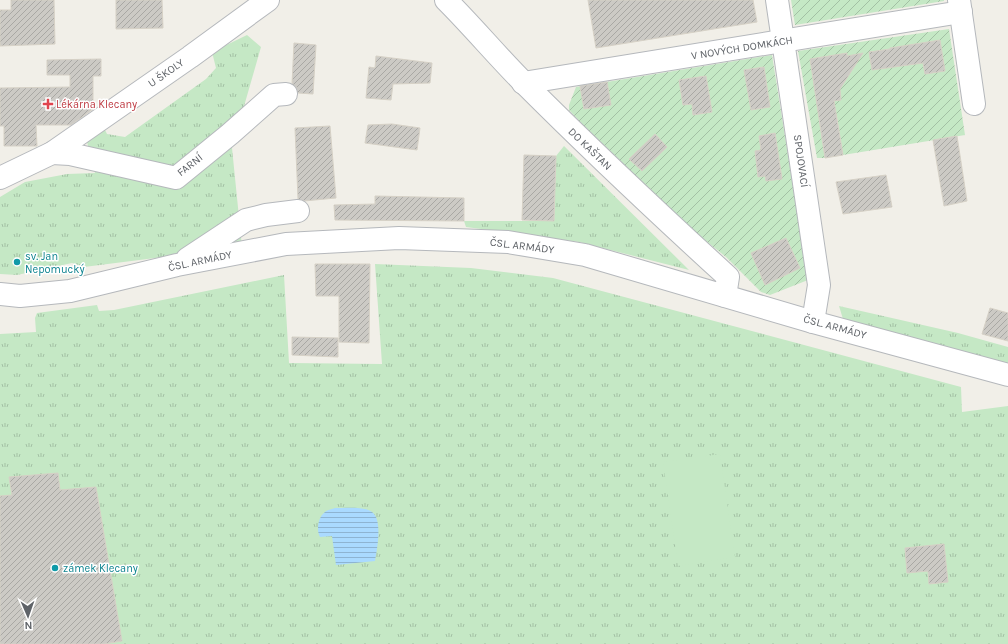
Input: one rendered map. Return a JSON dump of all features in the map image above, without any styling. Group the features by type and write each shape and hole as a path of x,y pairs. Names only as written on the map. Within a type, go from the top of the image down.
{"street":[{"name":"U ŠKOLY","path":"0,178 52,153 203,48 268,0"},
{"name":"DO KAŠTAN","path":"446,0 523,82 623,180 728,277 725,296"},
{"name":"SPOJOVACÍ","path":"777,0 819,285 813,322"},
{"name":"V NOVÝCH DOMKÁCH","path":"523,82 961,14"},
{"path":"961,14 974,104"},
{"name":"FARNÍ","path":"52,153 70,154 176,178 230,134 274,95 286,94"},
{"path":"178,266 246,220 266,215 298,211"},
{"name":"ČSL. ARMÁDY","path":"0,294 20,296 70,291 178,266 286,244 400,238 508,242 585,255 813,322 1008,375"}],"green space":[{"path":"791,0 944,0 944,1 795,25"},
{"path":"949,29 965,135 843,155 837,117 819,119 825,158 817,158 798,51"},
{"path":"247,35 261,47 232,148 242,247 84,267 72,263 17,275 0,274 0,197 25,182 67,174 95,173 87,142 105,130 107,134 125,137 206,79 216,68 212,52"},
{"path":"772,55 808,280 770,295 761,292 726,257 671,213 631,176 569,110 569,105 576,87"},
{"path":"564,146 689,270 579,242 466,227 464,221 554,221 556,156"},
{"path":"375,264 471,268 553,278 961,387 962,412 1008,406 1008,644 0,644 0,334 36,332 35,318 37,313 97,305 99,311 114,310 284,275 289,363 382,364"},
{"path":"839,306 958,333 1008,347 1008,363 1007,365 843,319"},
{"path":"720,454 735,557 678,566 663,462"}],"water":[{"path":"335,508 365,509 372,512 377,521 378,528 375,561 336,565 332,536 320,537 318,527 319,520 323,514"}],"building":[{"path":"11,0 54,0 55,44 0,46 0,10 11,10"},
{"path":"116,0 162,0 163,28 116,29"},
{"path":"588,0 753,0 757,22 596,48"},
{"path":"940,40 945,71 925,74 923,63 872,70 869,52"},
{"path":"294,43 316,45 313,94 298,93 296,87 292,84"},
{"path":"847,53 847,56 863,53 840,89 841,100 834,101 843,155 825,158 810,59"},
{"path":"376,56 432,63 430,83 393,84 391,100 366,98 369,67 375,68"},
{"path":"101,59 101,76 93,76 93,109 71,125 36,125 37,146 4,146 4,126 0,126 0,88 70,87 70,75 47,75 47,60"},
{"path":"764,67 770,107 751,110 744,70"},
{"path":"706,76 712,112 693,115 692,104 683,105 679,80"},
{"path":"607,82 611,105 584,109 580,86"},
{"path":"392,124 420,128 417,150 365,143 368,125"},
{"path":"330,126 336,198 304,201 298,199 295,128"},
{"path":"775,133 782,179 766,181 765,176 758,177 755,151 761,150 759,136"},
{"path":"655,134 667,147 642,171 629,159"},
{"path":"957,136 967,201 944,206 933,140"},
{"path":"524,155 556,156 554,221 522,220"},
{"path":"886,175 892,207 843,214 836,182"},
{"path":"375,196 464,198 464,221 335,220 334,205 375,204"},
{"path":"786,238 800,268 765,285 751,253"},
{"path":"315,264 370,264 369,343 339,342 339,296 316,296"},
{"path":"990,308 1008,313 1008,341 982,334"},
{"path":"292,337 338,338 338,357 292,355"},
{"name":"zámek Klecany","path":"58,473 60,490 96,487 122,641 104,644 0,644 0,496 12,495 9,477"},
{"path":"944,544 948,582 929,584 928,571 907,573 905,548"}],"place":[{"name":"Lékárna Klecany","path":"48,104"},
{"name":"sv. Jan Nepomucký","path":"17,262"},
{"name":"zámek Klecany","path":"55,568"}]}
